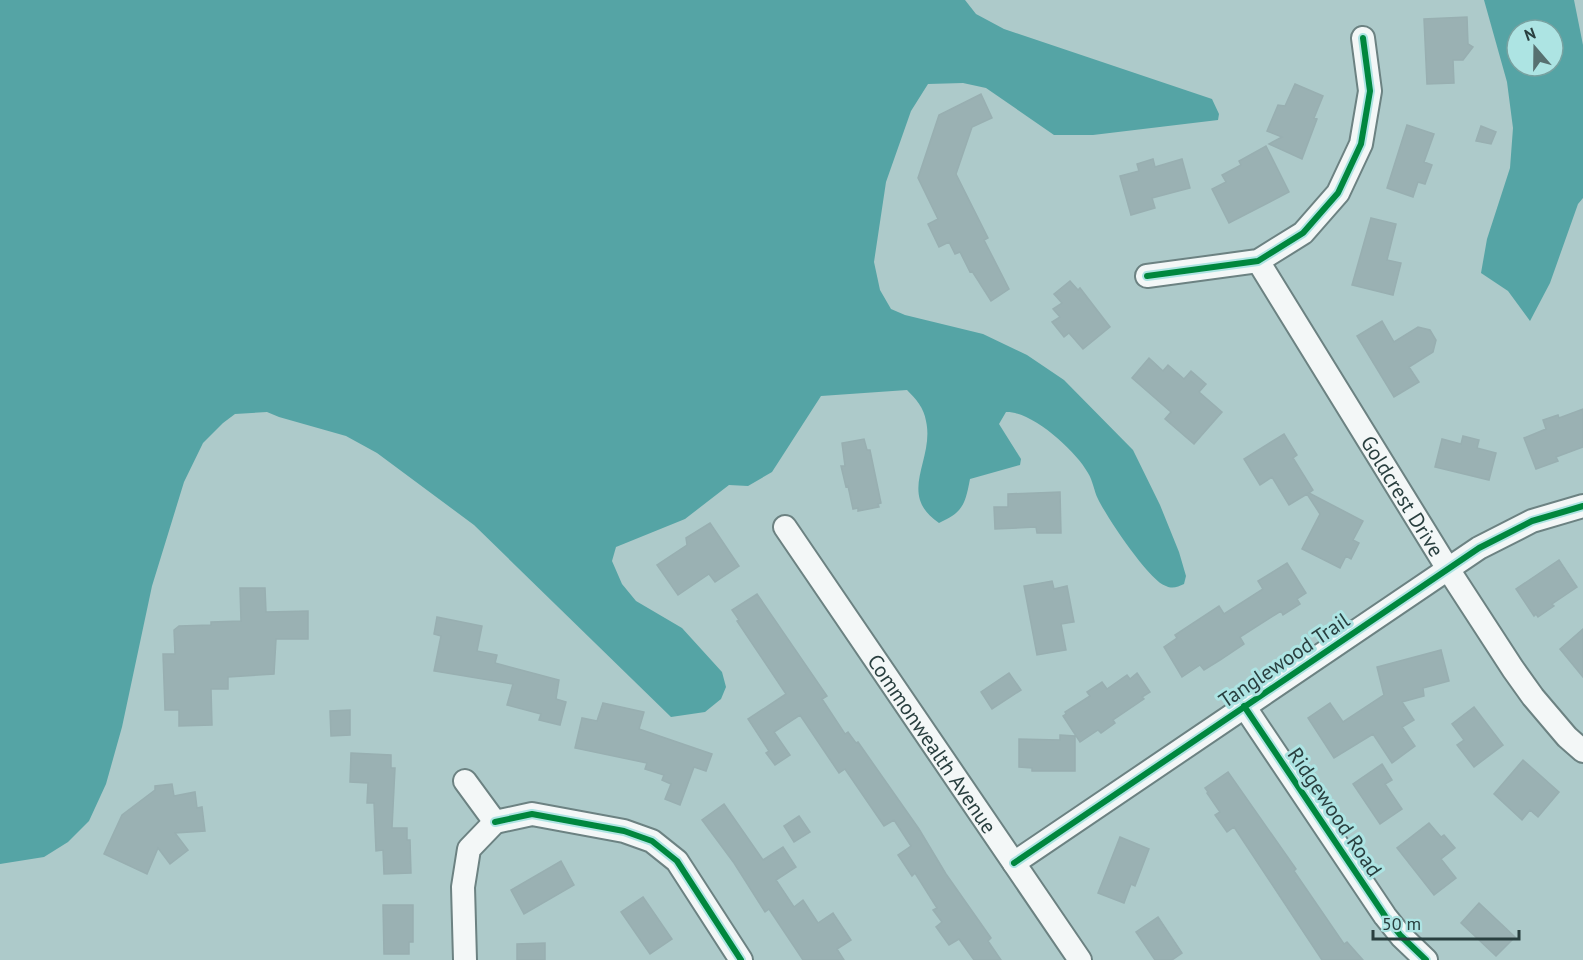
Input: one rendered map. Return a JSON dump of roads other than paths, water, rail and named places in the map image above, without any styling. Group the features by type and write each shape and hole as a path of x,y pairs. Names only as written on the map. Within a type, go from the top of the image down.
{"street":[{"path":"1147,276 1258,261 1303,233 1338,193 1361,144 1370,91 1363,38"},
{"name":"Goldcrest Drive","path":"1258,261 1449,569 1533,697 1583,751"},
{"name":"Tanglewood Trail","path":"1014,863 1479,548 1532,521 1583,506"},
{"name":"Commonwealth Avenue","path":"785,526 1080,960"},
{"name":"Ridgewood Road","path":"1244,706 1385,916 1401,936 1426,960"},
{"path":"465,781 495,822"},
{"path":"465,960 463,887 469,849 495,822 532,814 624,831 652,841 677,861 741,960"}],"water":[{"path":"0,0 965,0 976,14 1004,29 1212,99 1219,114 1218,120 1093,135 1054,135 986,88 963,83 928,84 911,111 886,182 874,262 880,290 891,309 905,315 983,334 1027,355 1064,380 1133,450 1160,505 1179,552 1186,576 1184,584 1168,587 1150,573 1110,519 1082,464 1064,444 1028,418 1006,412 999,424 1021,459 1020,465 970,479 962,507 939,523 926,512 920,500 918,488 926,449 926,421 919,404 910,393 907,390 821,396 772,472 748,486 729,485 685,519 616,547 612,561 622,584 636,601 682,628 722,672 726,687 721,699 705,712 671,717 474,525 377,453 346,436 267,412 235,414 203,443 184,482 152,586 122,727 106,784 89,821 68,842 44,857 0,864"},
{"path":"1484,0 1574,0 1583,45 1583,198 1578,204 1550,283 1530,321 1508,291 1481,273 1487,239 1510,168 1513,128 1506,78 1565,78 1565,18 1505,18 1505,75"}]}
